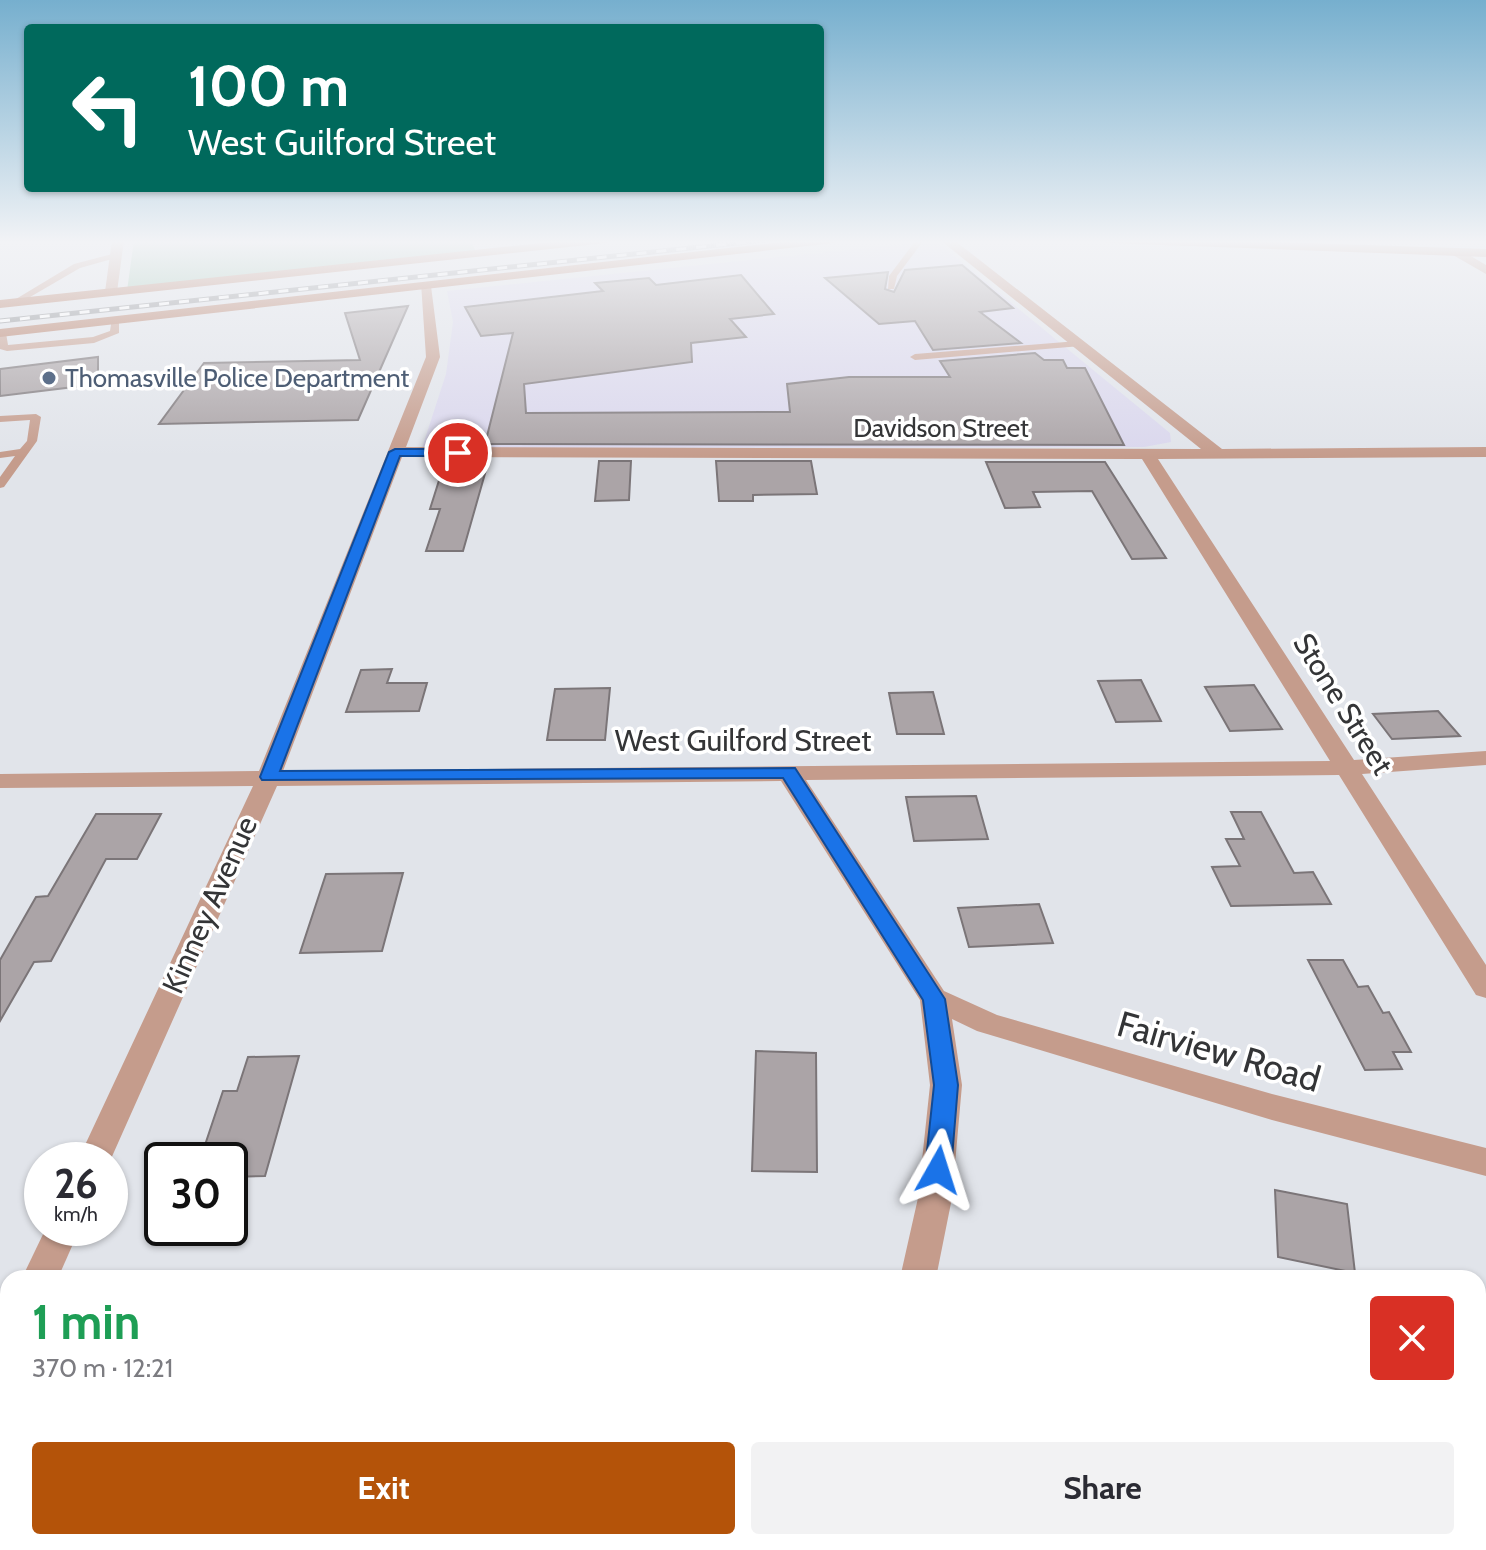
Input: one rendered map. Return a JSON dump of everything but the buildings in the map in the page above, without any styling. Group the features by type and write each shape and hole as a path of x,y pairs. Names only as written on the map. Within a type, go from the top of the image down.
{"main road":[{"path":"0,333 185,312"}],"street":[{"name":"Kinney Avenue","path":"102,1142 269,777 433,357 428,312"},
{"path":"1038,312 1218,454"},
{"name":"Davidson Street","path":"395,452 1486,452"},
{"name":"Stone Street","path":"1147,454 1486,988"},
{"name":"West Guilford Street","path":"0,781 1345,768 1486,758"},
{"path":"788,772 934,999 946,1085 935,1198 920,1270"},
{"name":"Fairview Road","path":"934,999 988,1023 1272,1107 1486,1162"},
{"path":"44,1270 55,1246"}],"lane":[{"path":"915,357 1078,344"},
{"path":"0,419 36,417 32,441 0,485"},
{"path":"0,455 24,452"}],"shaded area":[{"path":"451,312 1023,312 1170,433 1171,442 1144,447 422,448 446,374 453,322"}],"railway":[{"path":"0,321 82,312"}],"place":[{"name":"Thomasville Police Department","path":"49,378"}],"route":[{"path":"458,453 395,452 269,777 788,772 934,999 946,1085 938,1170"}]}
